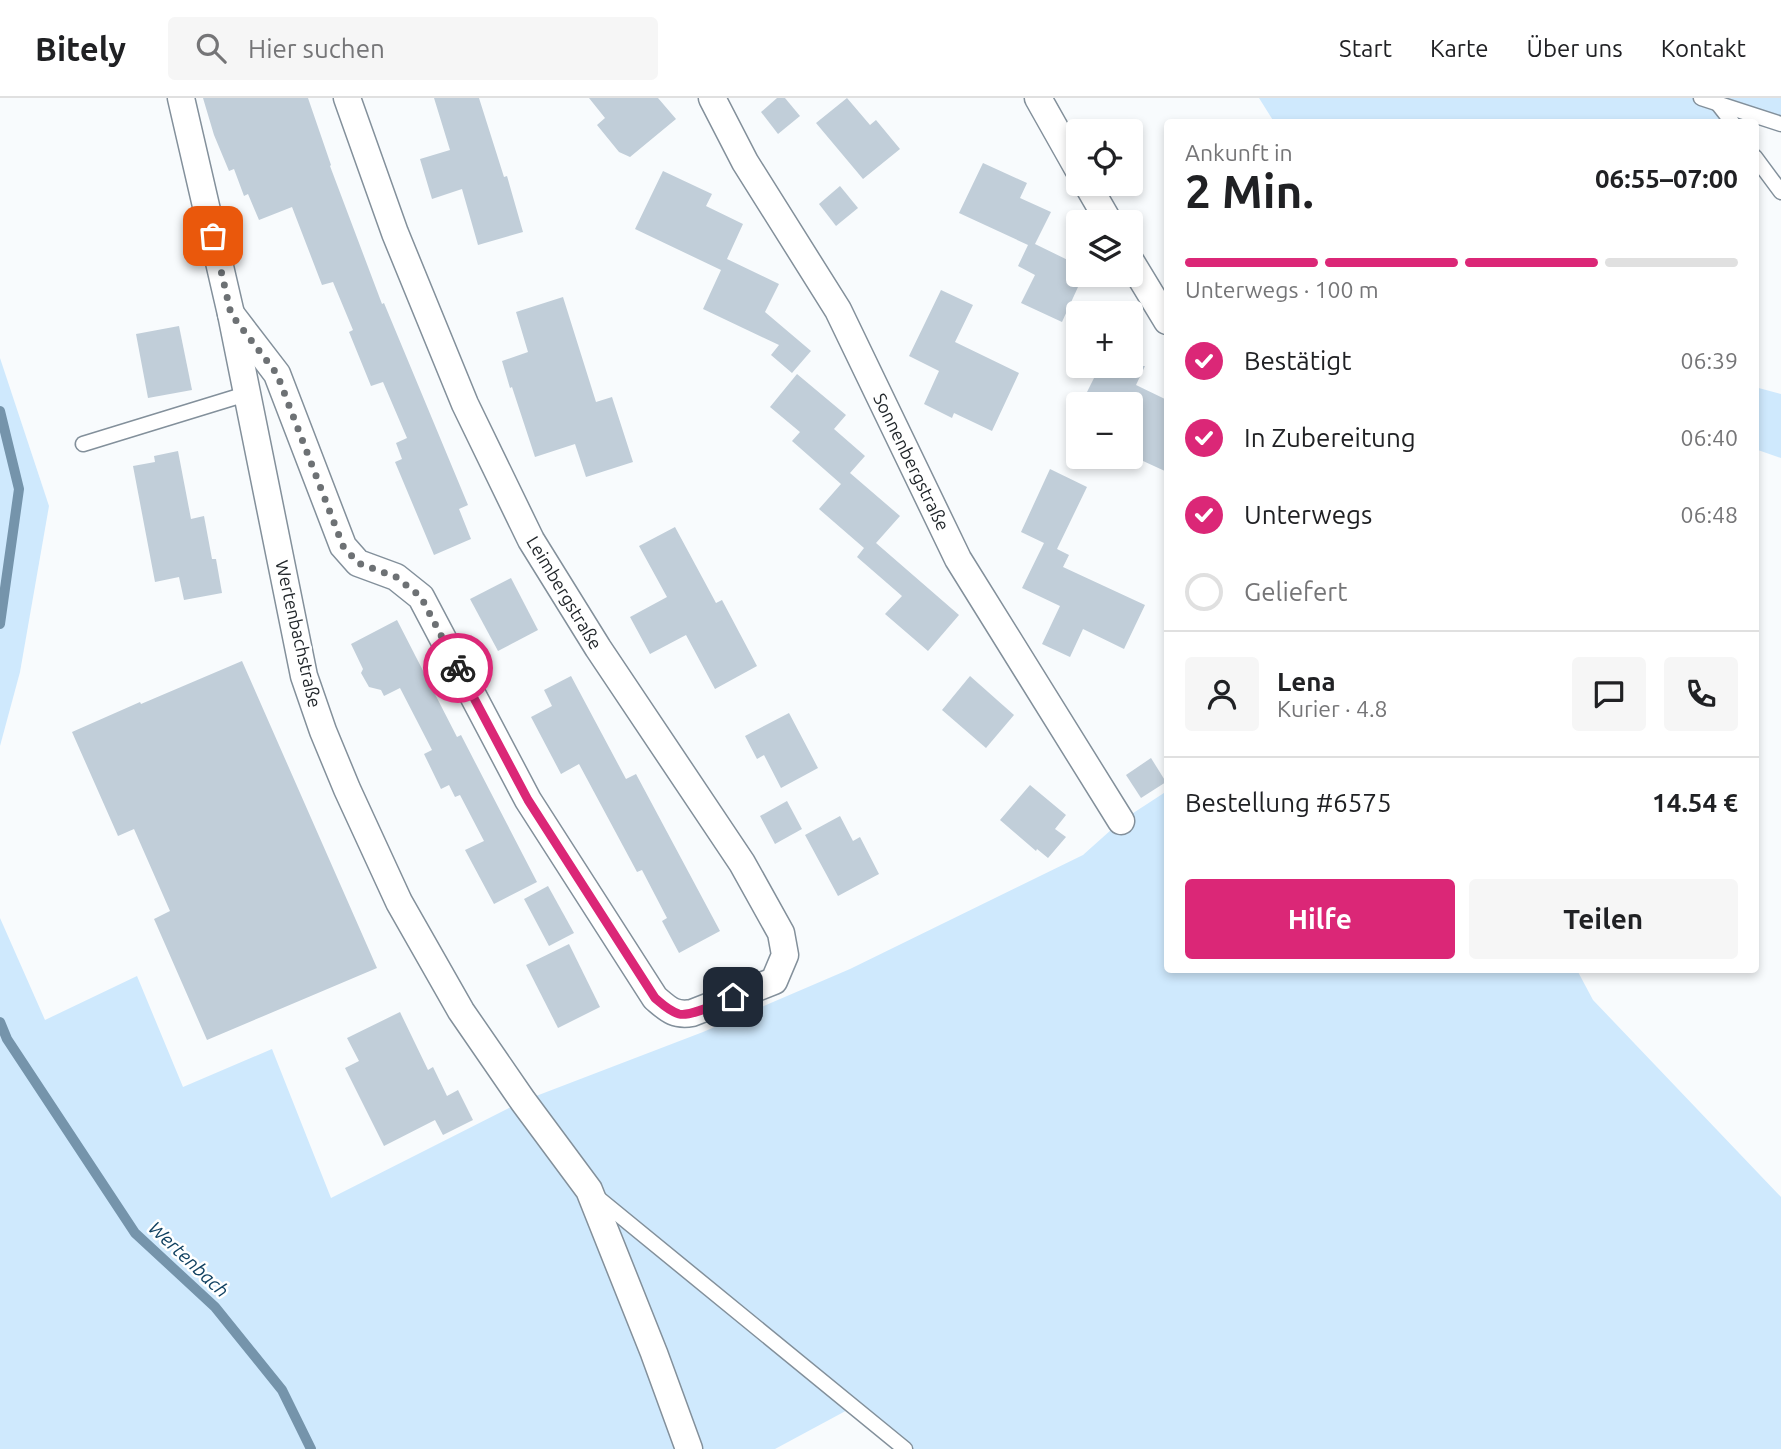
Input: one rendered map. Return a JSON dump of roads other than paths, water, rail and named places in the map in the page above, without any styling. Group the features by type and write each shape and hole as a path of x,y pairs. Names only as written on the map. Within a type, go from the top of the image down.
{"street":[{"name":"Wertenbachstraße","path":"181,98 231,314 304,676 323,732 399,902 461,1011 589,1190 689,1449"},
{"name":"Leimbergstraße","path":"231,314 277,374 343,546 358,563 396,577 421,597 528,800 655,998 681,1015 774,981 785,955 781,933 742,863 597,648 531,540 465,404 396,233 346,98"},
{"name":"Sonnenbergstraße","path":"712,98 745,162 838,310 958,559 1121,821"},
{"path":"1038,98 1066,148"},
{"path":"1143,281 1164,316"}],"lane":[{"path":"1701,98 1781,124"},
{"path":"1718,104 1730,119"},
{"path":"1759,162 1781,192"},
{"path":"83,443 246,394"},
{"path":"589,1190 905,1449"}],"waterway":[{"name":"Wertenbach","path":"0,411 19,489 0,624"},
{"name":"Wertenbach","path":"0,1022 7,1039 135,1233 215,1307 282,1390 311,1449"}]}
